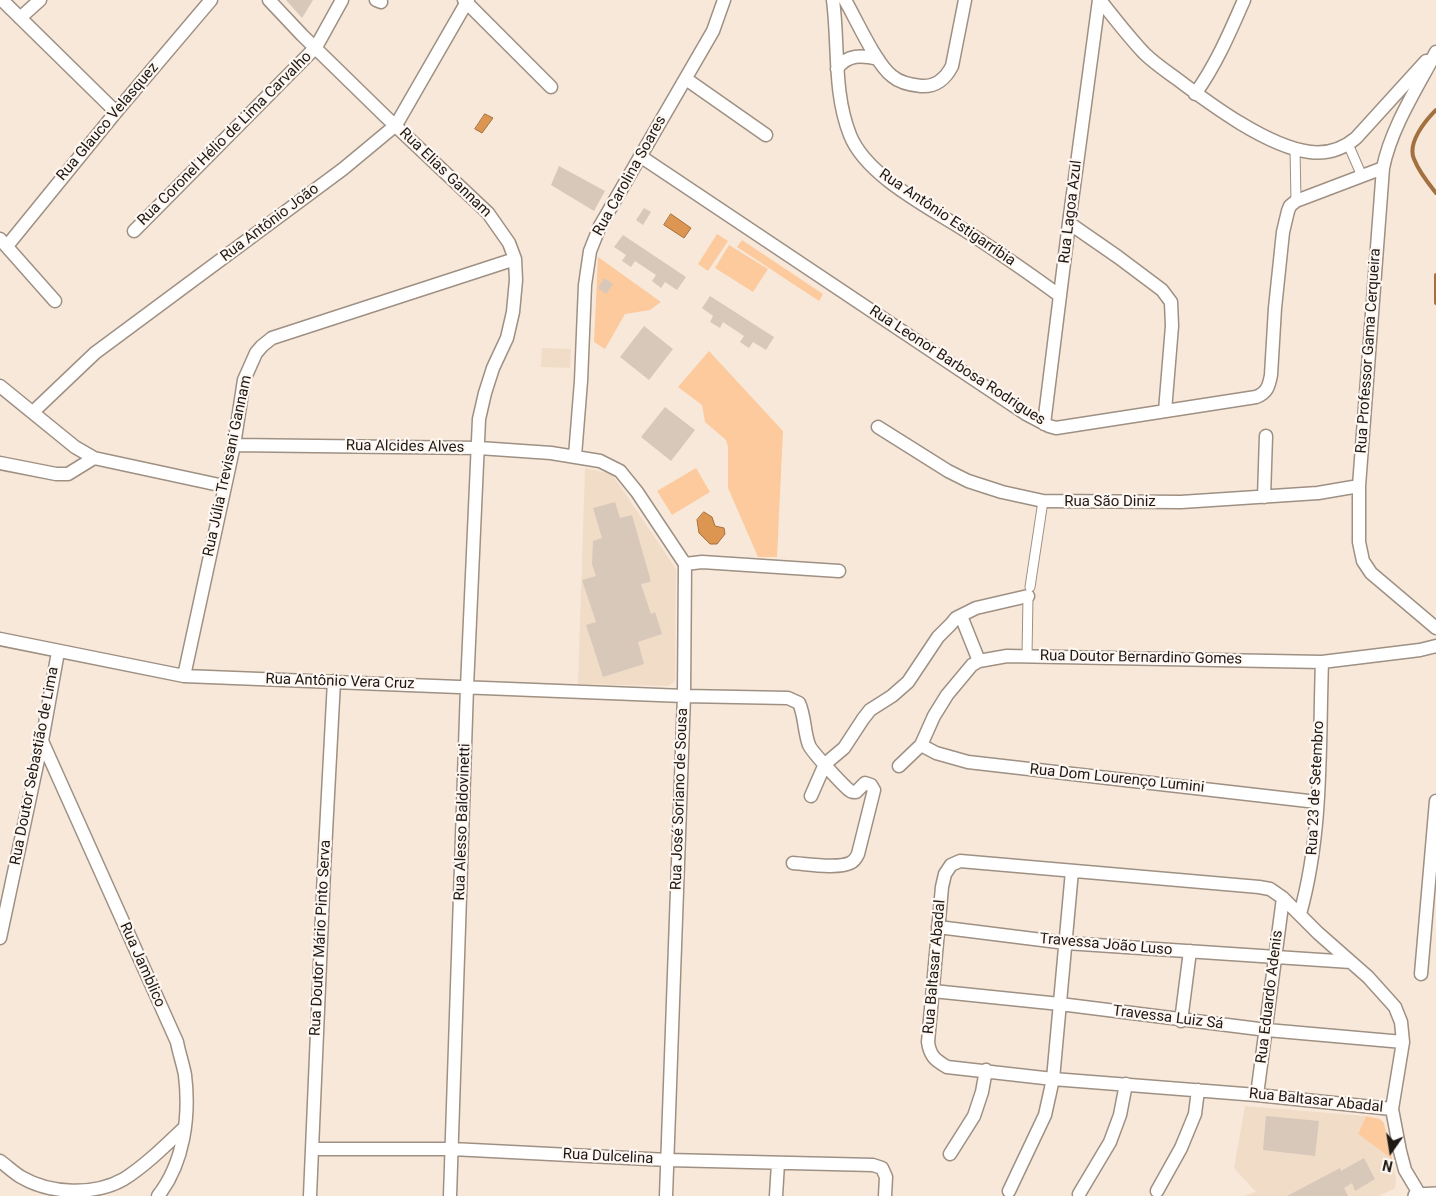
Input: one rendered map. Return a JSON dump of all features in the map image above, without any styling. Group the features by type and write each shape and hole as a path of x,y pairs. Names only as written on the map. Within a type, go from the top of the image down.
{"street":[{"path":"2,0 116,112"},
{"path":"20,18 40,0"},
{"name":"Rua Glauco Velasquez","path":"55,301 3,242 211,0"},
{"name":"Rua Elias Gannam","path":"269,0 488,213 509,243 515,259 516,280 513,312 507,338 484,393 479,419 479,448"},
{"name":"Rua Coronel Hélio de Lima Carvalho","path":"134,231 316,46 342,0"},
{"name":"Rua Carolina Soares","path":"576,456 585,285 590,251 600,226 713,31 724,0"},
{"name":"Rua Antônio Estigarríbia","path":"833,0 840,100 850,135 862,156 898,187 1060,296"},
{"path":"845,0 886,72 903,82 925,86 938,83 952,66 965,0"},
{"path":"1100,0 1145,53 1195,94 1247,127 1275,141 1309,152 1339,149 1356,138 1436,52"},
{"name":"Rua Lagoa Azul","path":"1044,424 1069,223 1100,0"},
{"path":"1195,94 1217,60 1244,0"},
{"path":"466,1 551,86"},
{"name":"Rua Antônio João","path":"33,412 95,353 335,175 396,125 466,1"},
{"name":"Rua Professor Gama Cerqueira","path":"1436,52 1408,103 1386,152 1382,168 1359,486 1359,542 1360,552 1367,569 1436,628"},
{"path":"837,69 846,59 853,57 878,59"},
{"path":"686,79 766,135"},
{"path":"1348,144 1362,176"},
{"path":"1295,148 1296,201 1382,168"},
{"name":"Rua Leonor Barbosa Rodrigues","path":"640,156 1026,414 1056,428 1256,397 1266,391 1271,375 1275,308 1283,232 1290,206 1296,201"},
{"path":"1069,223 1162,290 1171,302 1172,326 1165,411"},
{"name":"Rua Júlia Trevisani Gannam","path":"184,676 234,445 244,380 256,353 272,338 515,259"},
{"path":"0,386 75,447 94,458 224,486"},
{"name":"Rua São Diniz","path":"878,427 955,474 1002,492 1043,501 1181,502 1318,493 1359,486"},
{"path":"1264,497 1266,436"},
{"name":"Rua Alcides Alves","path":"234,445 479,448 576,456"},
{"name":"Rua Alesso Baldovinetti","path":"450,1196 467,687 479,448"},
{"path":"576,456 600,461 620,471 637,492 685,564 702,562 839,571"},
{"path":"0,463 56,474 68,474 94,458"},
{"path":"1027,656 1029,591 1043,501"},
{"name":"Rua José Soriano de Sousa","path":"666,1196 684,696 685,564"},
{"path":"811,796 825,764 844,748 862,719 870,710 899,691 908,682 938,637 951,624 976,608 1029,591"},
{"path":"899,766 921,744 934,716 961,676 979,661 961,616"},
{"name":"Rua Antônio Vera Cruz","path":"0,639 184,676 684,696 788,698 799,703 802,709 809,746 814,754 825,764"},
{"name":"Rua Doutor Bernardino Gomes","path":"979,661 1007,656 1027,656 1322,662 1420,650 1436,646"},
{"name":"Rua Doutor Sebastião de Lima","path":"0,938 42,741 58,652"},
{"name":"Rua 23 de Setembro","path":"1300,914 1309,879 1316,834 1322,662"},
{"name":"Rua Doutor Mário Pinto Serva","path":"310,1196 334,681"},
{"name":"Rua Jamblico","path":"42,741 176,1042 184,1074 187,1106 185,1127 178,1161 158,1196"},
{"name":"Rua Dom Lourenço Lumini","path":"921,744 936,753 968,762 1317,802"},
{"path":"793,863 840,866 855,861 858,854 873,788 865,783 858,791 853,792 849,790 825,764"},
{"path":"1421,974 1436,801"},
{"name":"Rua Baltasar Abadal","path":"960,861 1259,887 1270,889 1283,898 1318,933 1368,977 1395,1007 1401,1022 1403,1042 1392,1109 1257,1095 1054,1079 948,1067 935,1060 930,1053 928,1042 944,874 951,865 960,861"},
{"path":"1009,1191 1045,1115 1054,1079 1072,871"},
{"name":"Rua Eduardo Adenis","path":"1257,1095 1283,898"},
{"name":"Travessa João Luso","path":"938,927 1066,943 1350,962"},
{"path":"1182,1020 1190,952"},
{"name":"Travessa Luiz Sá","path":"932,991 1060,1004 1267,1030 1403,1042"},
{"path":"950,1154 974,1116 982,1092 986,1070"},
{"path":"1079,1194 1110,1142 1120,1115 1126,1084"},
{"path":"1157,1191 1181,1148 1195,1114 1198,1090"},
{"path":"1392,1109 1405,1170 1418,1196 1436,1195"},
{"path":"0,1161 21,1178 51,1189 78,1192 101,1188 123,1180 185,1127"},
{"name":"Rua Dulcelina","path":"312,1149 452,1149 668,1160 873,1165 882,1168 886,1178 885,1192"},
{"path":"776,1196 778,1163"}],"shaded area":[{"path":"485,114 493,118 482,133 475,129"},
{"path":"671,214 691,228 684,238 664,225"},
{"path":"717,234 728,241 708,271 698,264"},
{"path":"742,240 823,294 819,301 737,247"},
{"path":"729,245 768,269 753,292 715,268"},
{"path":"598,257 661,302 650,310 625,314 605,349 594,342"},
{"path":"542,348 571,349 570,368 541,367"},
{"path":"709,351 783,431 777,557 758,557 728,488 728,447 726,440 705,422 702,405 678,387"},
{"path":"585,468 612,474 676,569 675,681 669,686 578,684"},
{"path":"696,468 710,492 672,515 657,491"},
{"path":"704,512 712,517 715,526 724,528 725,534 717,544 710,544 699,533 697,520"},
{"path":"1245,1106 1366,1116 1358,1134 1392,1159 1396,1180 1395,1188 1379,1196 1244,1196 1256,1192 1234,1168"},
{"path":"1366,1116 1380,1119 1384,1123 1392,1159 1358,1134"}],"building":[{"path":"286,0 313,0 302,18"},
{"path":"559,166 605,191 594,211 551,185"},
{"path":"644,208 651,212 643,225 636,220"},
{"path":"623,235 686,277 677,290 665,282 661,288 652,281 656,275 635,261 631,267 622,261 626,255 614,247"},
{"path":"604,278 613,284 606,294 598,288"},
{"path":"710,296 774,337 766,350 753,342 749,348 740,342 744,336 723,322 720,328 710,322 713,316 702,308"},
{"path":"644,326 673,349 649,380 620,357"},
{"path":"665,407 695,430 671,461 641,437"},
{"path":"615,502 620,518 632,515 650,578 650,582 641,584 651,614 655,612 662,634 638,642 644,664 603,677 586,625 596,622 582,580 596,576 592,564 593,541 602,538 593,508"},
{"path":"1266,1116 1319,1121 1315,1156 1263,1150"},
{"path":"1364,1158 1375,1179 1355,1191 1352,1183 1344,1188 1348,1196 1287,1196 1340,1168 1341,1171"}],"waterway":[{"path":"1436,110 1418,133 1412,153 1418,168 1436,193"},
{"path":"1436,275 1436,303"}]}
